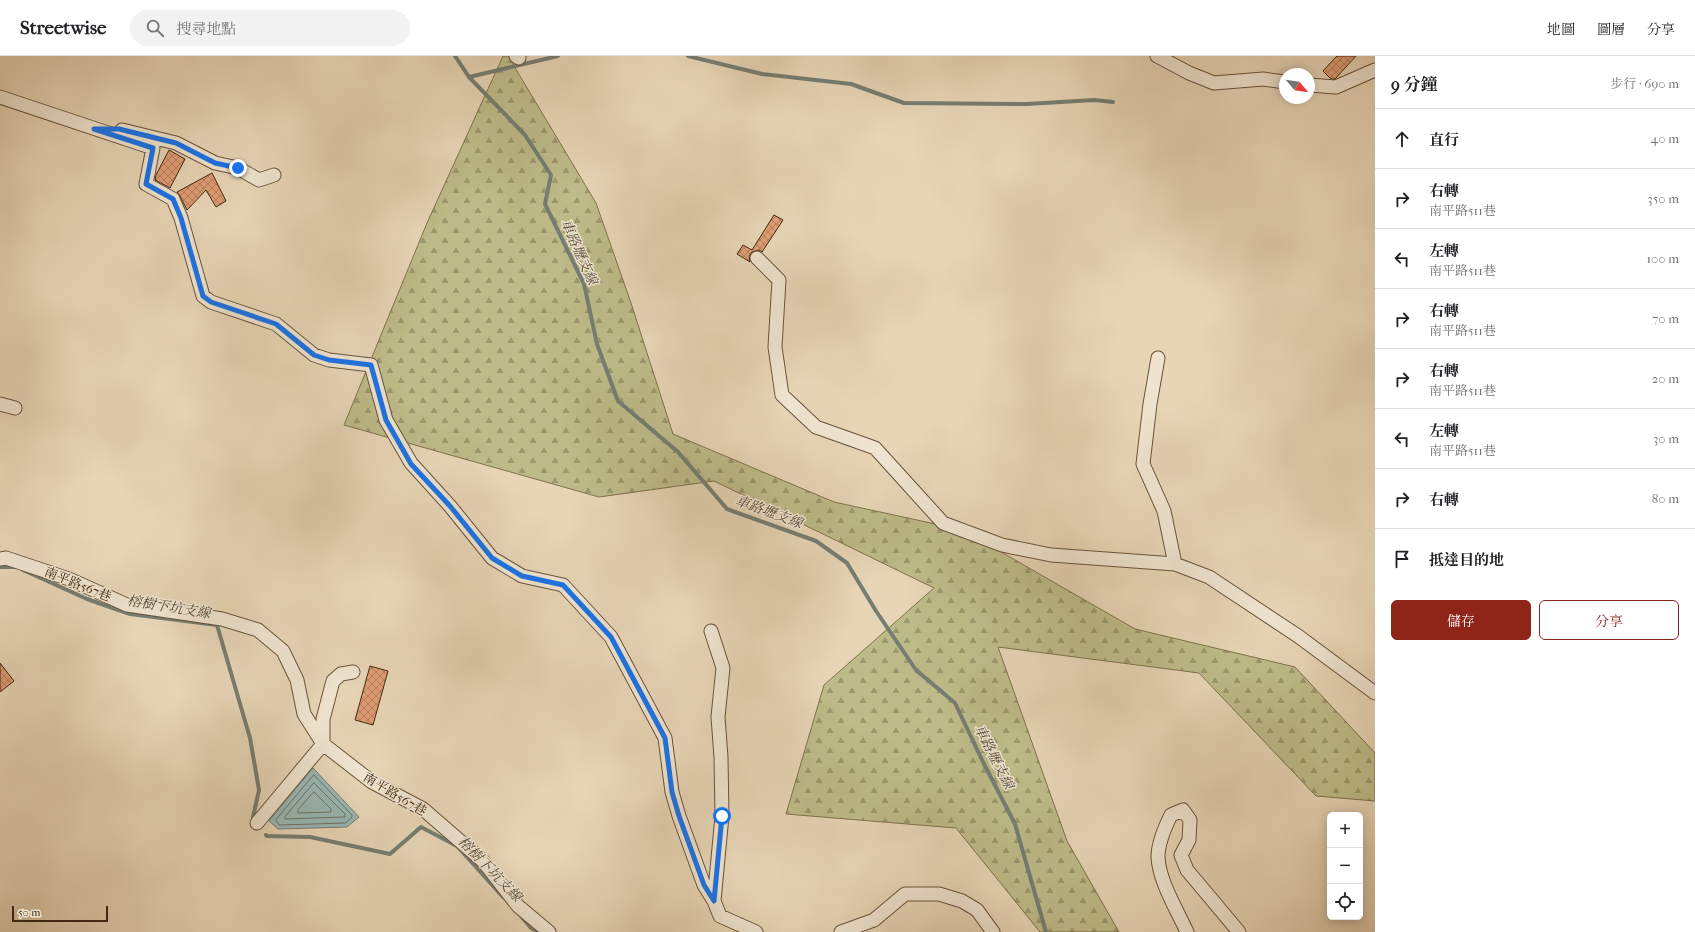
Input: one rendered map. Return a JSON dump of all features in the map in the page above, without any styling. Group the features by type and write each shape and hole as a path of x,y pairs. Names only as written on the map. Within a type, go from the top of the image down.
{"lane":[{"path":"1157,56 1189,73 1214,83 1263,79 1279,81"},
{"path":"1315,85 1336,87 1375,70"},
{"path":"0,97 153,148 146,184 173,199 181,218 203,296 211,302 276,324 314,355 329,360 371,365 386,420 411,464 450,506 492,558 522,576 563,585 611,637 665,738 672,792 704,885 714,901 720,916 756,932"},
{"path":"94,129 119,129 176,143 215,163 238,168 259,180 274,175"},
{"path":"757,258 779,280 775,347 782,395 816,427 875,448 943,523 1002,544 1051,555 1175,564 1210,577 1298,636 1375,693"},
{"path":"1158,358 1150,404 1143,464 1164,511 1175,564"},
{"path":"0,404 15,408"},
{"name":"南平路567巷","path":"0,559 6,558 69,579 127,605 222,619 258,630 283,651 297,680 304,714 323,744 372,782 423,809 483,861 518,906 549,932"},
{"path":"711,631 723,668 718,717 722,816 714,901"},
{"path":"257,823 323,744 323,719 333,681 341,674 353,672"},
{"path":"1187,932 1164,883 1158,856 1164,830 1171,815 1183,810 1190,820 1189,840 1181,856 1187,870 1239,932"},
{"path":"841,932 874,920 905,894 939,894 962,900 977,910 993,932"}],"green space":[{"path":"503,56 508,56 596,203 631,303 673,434 834,502 963,530 1135,629 1295,667 1375,753 1375,801 1316,796 1199,673 998,647 1067,841 1119,932 1040,932 956,828 786,814 824,685 934,588 714,481 599,497 344,425 427,223"}],"water":[{"path":"313,768 359,817 347,827 278,829 269,821"}],"building":[{"path":"1337,56 1356,56 1335,79 1331,79 1323,71"},
{"path":"169,150 185,159 170,188 155,180 156,175"},
{"path":"212,173 226,201 216,207 206,190 187,210 177,192"},
{"path":"774,215 783,220 762,252 759,250 752,252 749,256 750,262 737,254 743,245 752,250"},
{"path":"0,663 14,681 0,692"},
{"path":"370,666 388,671 373,725 355,720"}],"waterway":[{"name":"車路壢支線","path":"455,56 469,77 525,135 551,175 545,204 584,284 597,344 618,401 678,452 727,509 816,541 847,563 876,611 916,670 955,703 1015,824 1046,932"},
{"path":"469,77 558,56"},
{"path":"688,56 762,74 851,84 904,103 1027,104 1094,100 1113,102"},
{"name":"榕樹下坑支線","path":"0,567 17,567"},
{"name":"榕樹下坑支線","path":"23,570 87,599 130,614 217,625 250,738 259,790 253,817"},
{"name":"榕樹下坑支線","path":"266,835 310,837 390,854 421,827 457,846 503,897"},
{"name":"榕樹下坑支線","path":"520,915 531,928 538,932"}],"route":[{"path":"238,168 215,163 176,143 119,129 94,129 153,148 146,184 173,199 181,218 203,296 211,302 276,324 314,355 329,360 371,365 386,420 411,464 450,506 492,558 522,576 563,585 611,637 665,738 672,792 679,816 704,885 714,901 722,816"}]}
